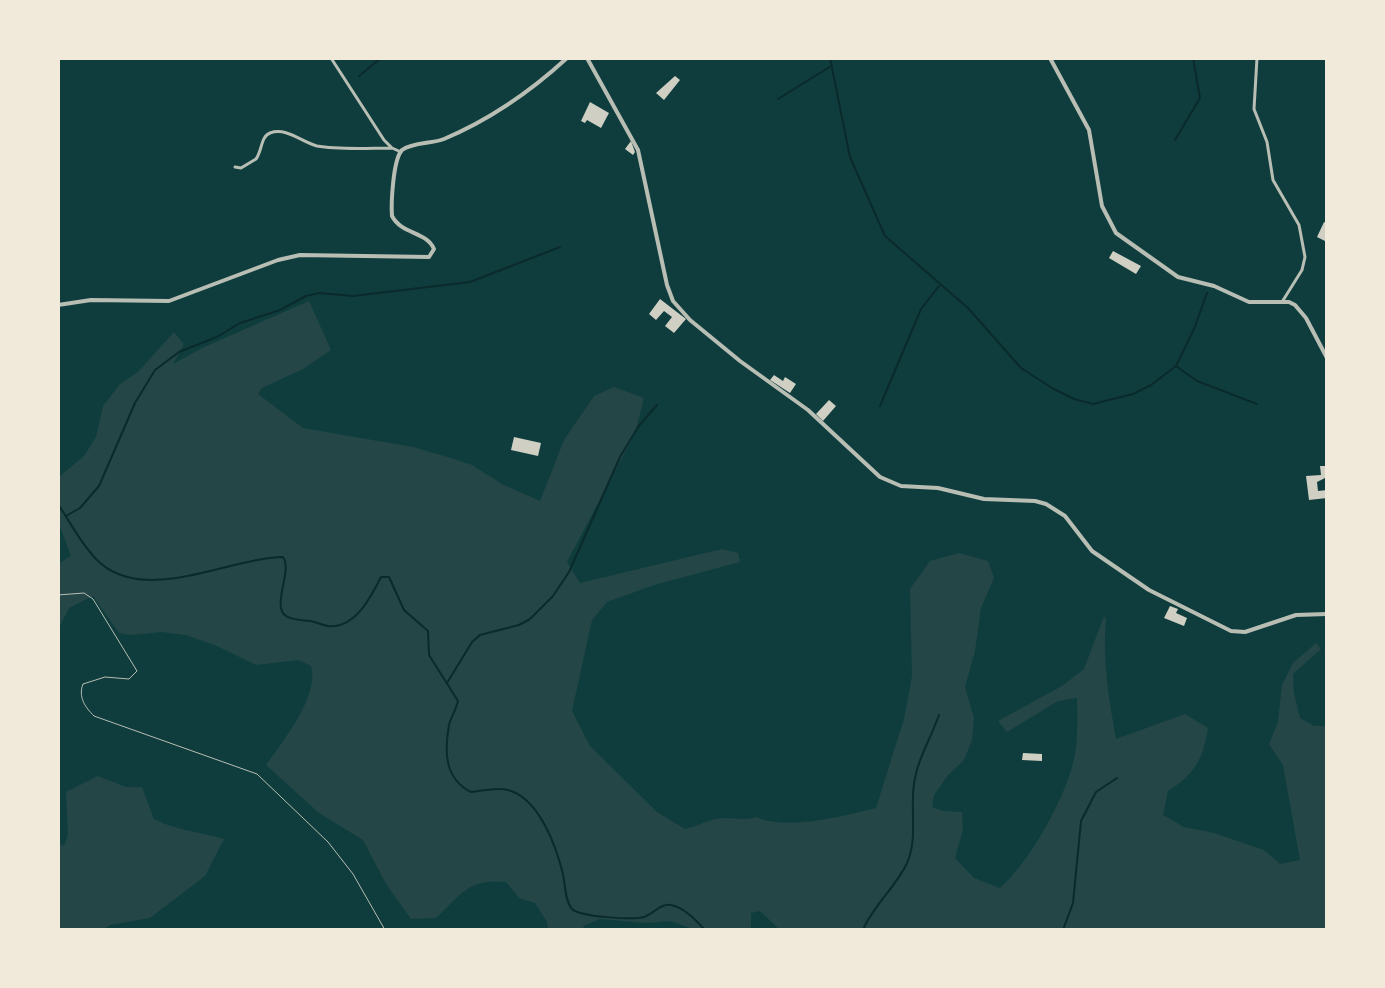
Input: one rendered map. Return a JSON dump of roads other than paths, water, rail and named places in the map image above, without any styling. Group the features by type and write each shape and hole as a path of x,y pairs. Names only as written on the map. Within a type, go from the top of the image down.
{"street":[{"path":"331,58 384,140 401,152"},
{"path":"58,305 91,300 169,301 295,256 318,253 429,257 434,249 430,241 401,228 392,216 396,168 401,152 444,139 515,100 538,85 567,58"},
{"path":"587,58 637,148 668,292 681,310 714,341 808,410 880,477 901,486 938,488 984,499 1046,504 1065,516 1092,551 1149,590 1231,631 1245,632 1296,615 1327,614"},
{"path":"1050,58 1088,126 1102,206 1116,233 1176,276 1218,288 1246,302 1291,303 1302,312 1327,358"},
{"path":"1257,58 1254,109 1267,142 1273,180 1301,228 1305,257 1302,270 1282,302"},
{"path":"235,167 241,168 256,159 264,137 272,132 285,132 325,147 392,148"}],"lane":[{"path":"58,595 84,593 93,599 137,671 129,679 105,677 83,684 81,698 89,712 257,774 328,842 353,874 385,930"}],"waterway":[{"path":"359,76 381,58"},
{"path":"830,58 850,157 885,236 968,308 1021,368 1052,388 1093,404 1133,394 1151,385 1176,366 1207,293"},
{"path":"1175,140 1200,98 1193,58"},
{"path":"778,99 831,66"},
{"path":"66,516 80,508 99,486 135,403 155,370 179,352 306,296 319,293 353,296 470,282 560,247"},
{"path":"880,406 921,309 939,286"},
{"path":"1176,366 1197,381 1257,404"},
{"path":"447,683 472,642 480,635 519,625 530,619 553,596 569,572 620,457 638,427 657,405"},
{"path":"58,504 97,560 116,573 138,579 162,580 283,557 286,571 282,611 294,619 338,626 361,610 381,577 389,577 404,610 428,631 429,655 458,701 449,725 447,755 451,772 462,787 471,792 508,790 529,803 551,837 568,902 577,912 638,918 671,905 685,911 705,930"},
{"path":"863,930 907,863 913,834 916,775 939,715"},
{"path":"1063,930 1073,903 1081,821 1096,792 1117,778"}]}
